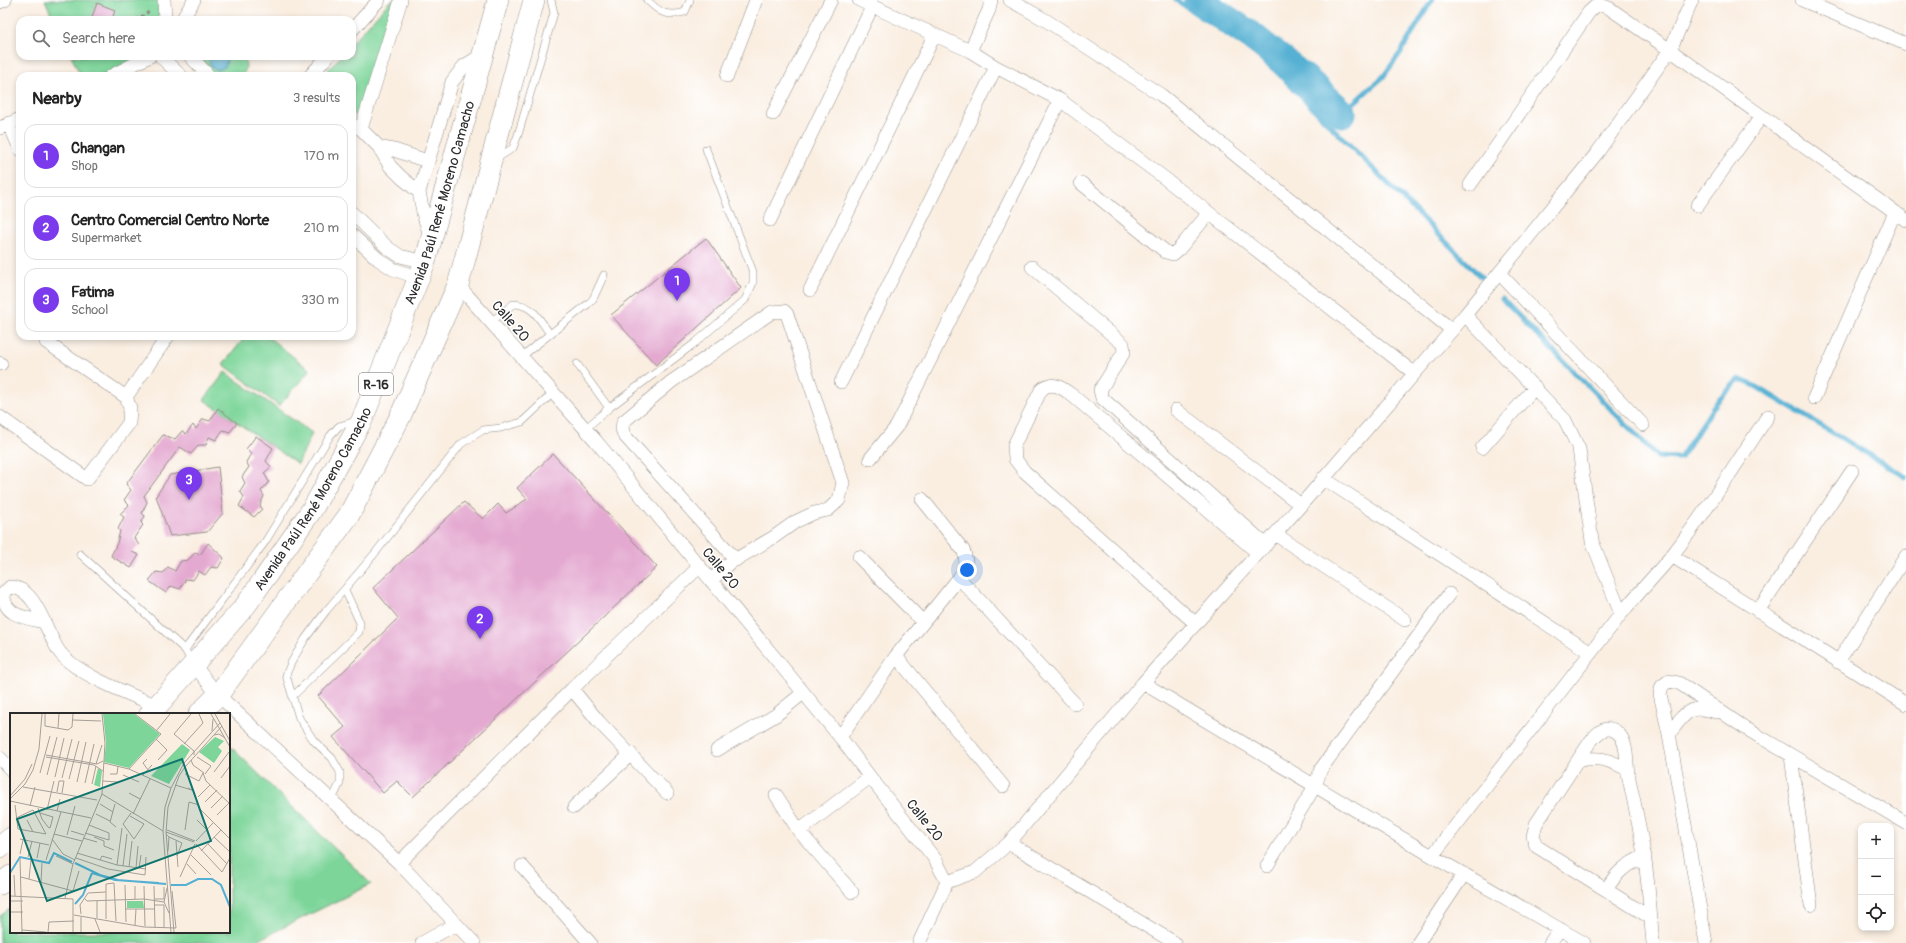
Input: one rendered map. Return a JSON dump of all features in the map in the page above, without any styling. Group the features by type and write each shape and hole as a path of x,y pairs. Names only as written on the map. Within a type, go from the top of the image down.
{"main road":[{"name":"Avenida Paúl René Moreno Camacho","path":"153,710 189,658 246,605 309,514 362,420 422,270 432,240 498,0"},
{"name":"R-16","path":"200,713 218,695 349,515 400,417 458,285 534,0"},
{"path":"0,847 10,839"},
{"path":"0,884 10,877"}],"street":[{"path":"0,2 4,0"},
{"path":"164,0 165,16"},
{"path":"184,16 194,0"},
{"path":"356,26 379,0"},
{"path":"401,0 357,127 379,147 390,166 419,192"},
{"path":"727,76 756,0"},
{"path":"773,114 831,0"},
{"path":"859,0 934,36 970,51 996,67 1060,100 1210,213 1414,373"},
{"path":"970,51 989,10 991,0"},
{"path":"1010,0 1047,21 1161,95 1452,330"},
{"path":"919,943 947,882 976,872 1009,843 1143,683 1301,505 1500,274 1597,153 1670,50 1692,0"},
{"path":"1802,0 1906,44"},
{"path":"1470,185 1589,12 1598,4 1609,8 1670,50 1906,220"},
{"path":"770,220 872,7"},
{"path":"810,290 934,36"},
{"path":"432,240 424,217 419,192 427,161 452,82 464,66 482,55"},
{"path":"121,72 150,60"},
{"path":"161,60 176,72"},
{"path":"194,60 205,72"},
{"path":"314,72 324,60"},
{"path":"842,382 996,67"},
{"path":"870,459 897,426 1060,100"},
{"path":"1697,206 1761,117"},
{"path":"10,123 16,139"},
{"path":"379,147 394,150 427,161"},
{"path":"1081,183 1166,252 1173,254 1210,213"},
{"path":"1814,398 1895,212"},
{"path":"356,217 388,248 422,270"},
{"path":"356,239 378,259 393,269 422,270"},
{"path":"1032,267 1123,344 1124,352 1100,390 1102,398 1262,549"},
{"path":"1500,274 1642,425"},
{"name":"Calle 20","path":"458,285 585,429 840,737 935,859 947,882"},
{"path":"711,581 728,564 736,560 774,538 795,522 814,513 828,510 839,500 843,483 787,314 784,311 772,312 693,366 671,382 623,422 622,429 624,435 736,560"},
{"path":"1465,315 1565,420 1579,449 1592,541 1621,614"},
{"path":"126,397 165,340"},
{"path":"0,417 87,479 129,423 130,408 126,397 46,342"},
{"path":"1196,624 1024,471 1015,458 1014,445 1041,390 1045,386 1053,385 1062,387 1262,549"},
{"path":"1482,448 1535,387"},
{"path":"1176,410 1301,505"},
{"path":"1432,856 1621,614 1642,588 1672,556 1702,516 1768,416"},
{"path":"1758,611 1852,471"},
{"path":"1323,478 1591,653"},
{"path":"840,737 896,656 959,578 966,567 966,557 963,550 922,499"},
{"path":"1275,534 1404,620"},
{"path":"1672,556 1906,704"},
{"path":"1838,662 1906,556"},
{"path":"859,557 923,622"},
{"path":"399,863 572,690 699,567"},
{"path":"959,578 1075,704"},
{"path":"1267,866 1315,786 1320,769 1449,594"},
{"path":"44,622 52,640 61,654 75,667 153,710"},
{"path":"896,656 1003,786"},
{"path":"189,658 218,695 399,863 474,943"},
{"path":"1706,943 1669,734 1660,694 1662,686 1669,681 1679,683 1725,715 1791,756 1906,823"},
{"path":"1143,683 1432,856 1584,943"},
{"path":"572,690 599,722 668,793"},
{"path":"717,750 776,715 803,693"},
{"path":"1669,734 1689,711 1702,707 1725,715"},
{"path":"1651,918 1536,846 1533,836 1536,824 1597,733 1605,729 1613,729 1619,734 1625,746 1627,768 1645,856 1651,918 1653,943"},
{"path":"574,808 630,754"},
{"path":"1791,756 1811,904"},
{"path":"1579,760 1598,757 1612,761 1627,768"},
{"path":"0,758 10,769"},
{"path":"799,831 870,777"},
{"path":"776,795 799,831 852,892"},
{"path":"1009,843 1175,943"},
{"path":"1606,890 1613,878 1630,862 1645,856"},
{"path":"522,866 590,943"},
{"path":"1418,943 1464,874"},
{"path":"422,943 456,924"},
{"path":"1550,943 1560,929"}],"lane":[{"path":"491,163 513,148 554,13 551,0"},
{"path":"647,0 659,12 674,15 685,12 690,0"},
{"path":"585,429 609,408 712,328 745,300 754,283 753,272 706,149"},
{"path":"521,357 593,299 604,276"},
{"path":"491,322 513,304 524,304 532,311 550,334"},
{"path":"577,364 609,408"},
{"path":"332,800 340,784 340,772 332,758 314,741 299,718 286,675 290,663 305,639 461,444 483,430 501,428 522,422 553,393"},
{"path":"80,554 189,658"},
{"path":"292,697 359,632 360,623 344,590"}],"green space":[{"path":"45,0 160,0 162,16 52,16"},
{"path":"391,0 394,0 358,118 356,116 356,72 327,72 337,60 356,60 356,39"},
{"path":"73,60 138,60 114,72 79,72"},
{"path":"203,60 245,60 246,64 244,72 210,72"},
{"path":"243,340 272,340 310,370 279,406 223,364"},
{"path":"225,372 312,433 298,464 204,400"},
{"path":"230,746 371,884 252,943 0,943 0,916 10,909 10,933 230,933"}],"water":[{"path":"210,60 227,61 225,67 218,70 212,68"}],"building":[{"path":"97,3 115,10 113,16 92,16"},
{"path":"706,238 741,288 656,365 611,315"},
{"path":"218,408 237,423 230,432 223,430 216,440 209,437 206,445 199,445 191,454 180,447 144,496 147,502 142,513 145,516 141,523 143,525 134,538 139,545 132,552 139,555 131,568 111,556 117,543 120,531 118,529 124,517 120,514 129,505 124,500 131,490 126,484 163,435 175,439 182,431 186,434 193,425 196,429 203,419 210,421"},
{"path":"256,436 273,448 266,461 271,467 264,473 269,482 261,491 264,496 260,505 262,509 254,517 239,506 244,497 240,491 245,483 242,477 249,467 246,462 251,454 246,449"},
{"path":"553,454 657,567 413,797 397,781 383,793 333,737 345,727 318,696 398,618 373,588 464,502 483,519 498,504 506,513 527,499 517,488"},
{"path":"218,467 223,513 207,532 170,536 156,496 170,475"},
{"path":"208,543 224,558 218,568 211,567 205,575 199,571 193,580 186,579 180,589 171,586 166,593 149,581 156,572 163,573 168,567 175,571 181,561 188,560 196,552 200,555"}],"waterway":[{"path":"1176,0 1265,60 1484,280"},
{"path":"1198,0 1253,37 1305,79 1342,113"},
{"path":"1342,113 1383,77 1401,52 1432,0"},
{"path":"1502,299 1658,457 1680,458 1717,402 1739,379 1757,387 1906,477"}],"place":[{"name":"Changan","path":"677,301"},
{"name":"Fatima","path":"189,500"},
{"name":"Centro Comercial Centro Norte","path":"480,639"}]}
